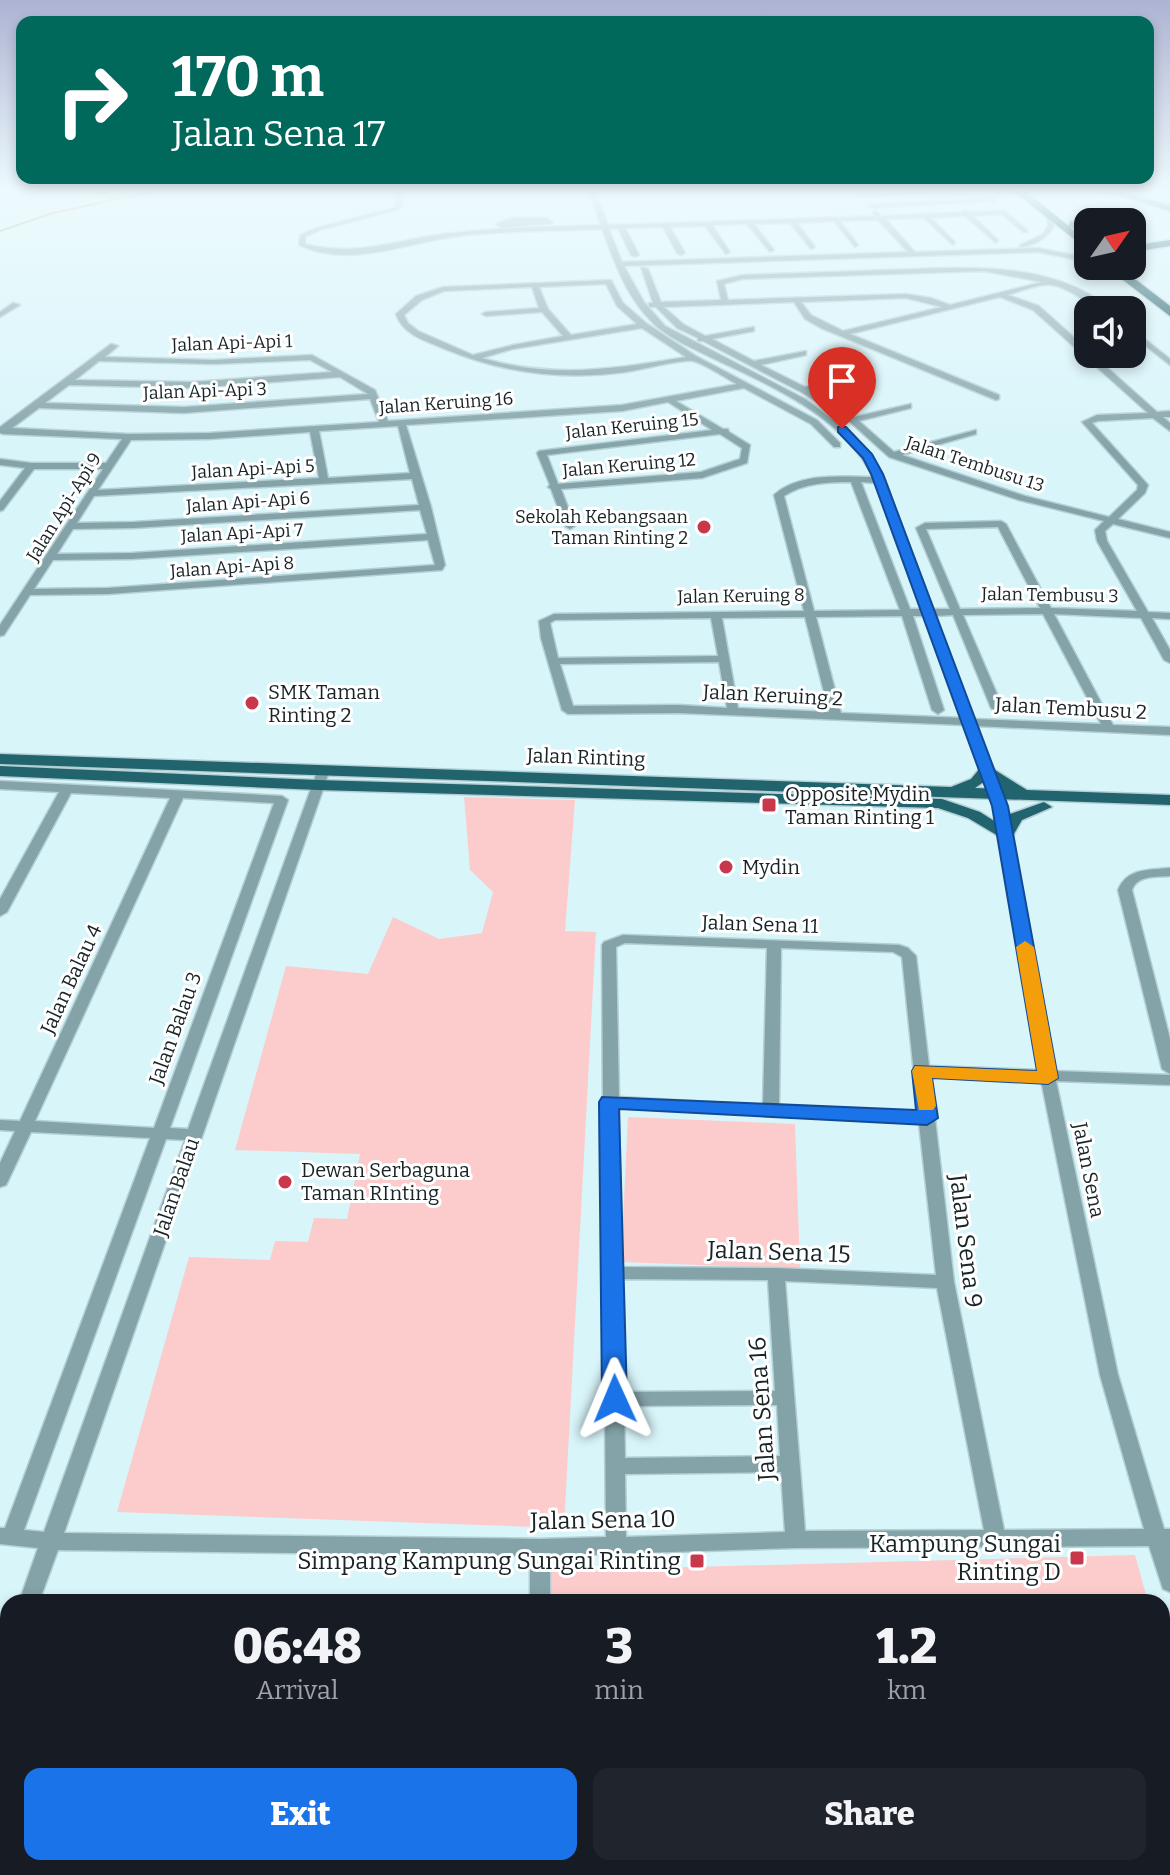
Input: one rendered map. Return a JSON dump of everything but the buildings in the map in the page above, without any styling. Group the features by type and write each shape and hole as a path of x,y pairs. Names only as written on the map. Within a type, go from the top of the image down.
{"highway":[{"path":"1130,280 1170,312"},
{"path":"1135,280 1170,301"}],"main road":[{"name":"Jalan Rinting","path":"0,759 320,779"},
{"path":"944,798 977,782 987,770 1011,790 1042,802"},
{"name":"Jalan Rinting","path":"0,771 944,798 1170,812"},
{"path":"944,798 1005,835 1016,817 1042,802"},
{"name":"Jalan Rinting","path":"1042,802 1170,800"}],"street":[{"path":"628,276 642,305 906,296 950,307"},
{"name":"Jalan Tembusu 13","path":"647,276 658,305 680,326 804,390 853,420 892,455 1022,498 1170,535"},
{"path":"725,302 720,283 758,276"},
{"path":"1026,276 1086,296"},
{"path":"693,358 574,376 528,373 470,359 401,321 403,309 419,298 443,289 608,282 620,304 643,325 693,358 814,422 837,445"},
{"path":"841,334 1047,283"},
{"path":"534,284 544,310 569,338"},
{"path":"1000,294 1036,308 1170,428"},
{"path":"796,300 808,317 841,334 996,397"},
{"path":"0,315 16,305"},
{"name":"Jalan Sena","path":"642,305 652,318 680,339 830,418 868,456 880,480 998,800 1048,1078 1109,1375 1163,1537 1170,1583"},
{"path":"486,314 544,310"},
{"path":"470,359 643,325"},
{"path":"701,339 751,329"},
{"path":"1146,343 1170,363"},
{"path":"2,430 114,346"},
{"path":"752,364 803,353"},
{"name":"Jalan Api-Api 1","path":"97,359 213,362 312,357 368,389 374,396"},
{"path":"67,382 193,385 343,374"},
{"path":"804,390 856,379"},
{"name":"Jalan Keruing 16","path":"2,430 128,437 209,436 622,408 763,381"},
{"path":"374,396 384,423"},
{"name":"Jalan Api-Api 3","path":"36,405 184,410 374,396"},
{"name":"Jalan Keruing 12","path":"553,487 670,479 733,467 744,461 747,447 726,431 671,401"},
{"path":"853,420 908,406"},
{"path":"1170,414 1097,418 1086,422 1143,488 1100,530 1102,541 1170,660"},
{"path":"401,422 433,537"},
{"path":"314,428 324,481"},
{"name":"Jalan Keruing 15","path":"553,487 542,453 726,431"},
{"path":"892,455 973,432"},
{"name":"Jalan Api-Api 9","path":"0,633 128,437"},
{"path":"0,462 31,466 108,466"},
{"path":"0,508 31,466"},
{"name":"Jalan Api-Api 5","path":"92,493 416,476"},
{"path":"855,480 906,612 938,710"},
{"path":"836,716 779,495 789,489 820,482 880,480"},
{"path":"553,487 570,526"},
{"name":"Jalan Api-Api 6","path":"71,526 426,507"},
{"path":"997,708 921,528 925,526 1001,524 1108,727"},
{"name":"Jalan Api-Api 7","path":"52,557 132,556 433,537"},
{"name":"Jalan Api-Api 8","path":"29,592 108,591 438,568 440,565 433,537"},
{"name":"Jalan Tembusu 3","path":"930,612 1047,611 1170,616"},
{"name":"Jalan Keruing 8","path":"553,661 544,621 554,617 930,612"},
{"path":"716,614 733,711"},
{"path":"553,661 724,659"},
{"name":"Jalan Keruing 2","path":"553,661 566,707 575,710 733,711 970,722"},
{"name":"Jalan Tembusu 2","path":"970,722 1170,731"},
{"name":"Jalan Balau","path":"32,1594 320,779"},
{"name":"Jalan Balau 3","path":"0,785 282,800 160,1133 6,1536"},
{"path":"0,912 68,787"},
{"name":"Jalan Balau 4","path":"0,1181 179,793"},
{"path":"1170,872 1138,875 1128,882 1125,890 1170,1069"},
{"name":"Jalan Sena 11","path":"609,1102 609,945 614,941 903,951"},
{"path":"771,1111 774,945"},
{"name":"Jalan Sena 9","path":"903,951 909,956 945,1282 995,1537"},
{"path":"922,1071 1048,1078 1170,1080"},
{"path":"616,1546 609,1102 927,1118"},
{"path":"0,1125 195,1135"},
{"name":"Jalan Sena 15","path":"611,1273 776,1274 945,1282"},
{"name":"Jalan Sena 16","path":"776,1274 796,1540"},
{"path":"615,1399 785,1398"},
{"path":"615,1466 790,1464"},
{"name":"Jalan Sena 10","path":"6,1536 52,1541 540,1548 796,1540 1163,1537"},
{"path":"540,1548 540,1594"}],"shaded area":[{"path":"464,797 575,800 565,931 596,932 564,1528 117,1512 189,1257 270,1260 275,1241 308,1242 314,1218 347,1219 360,1154 235,1150 286,966 368,974 393,917 439,939 482,933 493,892 470,870"},
{"path":"628,1117 795,1124 800,1269 621,1262"},
{"path":"1135,1555 1146,1594 549,1594 548,1571"}],"slow traffic":[{"path":"926,1106 922,1071 1048,1078 1025,947"}],"place":[{"name":"Sekolah Kebangsaan Taman Rinting 2","path":"704,527"},
{"name":"SMK Taman Rinting 2","path":"252,703"},
{"name":"Opposite Mydin Taman Rinting 1","path":"769,805"},
{"name":"Mydin","path":"726,867"},
{"name":"Dewan Serbaguna Taman RInting","path":"285,1182"},
{"name":"Kampung Sungai Rinting D","path":"1077,1558"},
{"name":"Simpang Kampung Sungai Rinting","path":"697,1561"}],"route":[{"path":"615,1399 609,1102 927,1118 922,1071 1048,1078 1000,806 877,474 868,456 842,429"}]}
